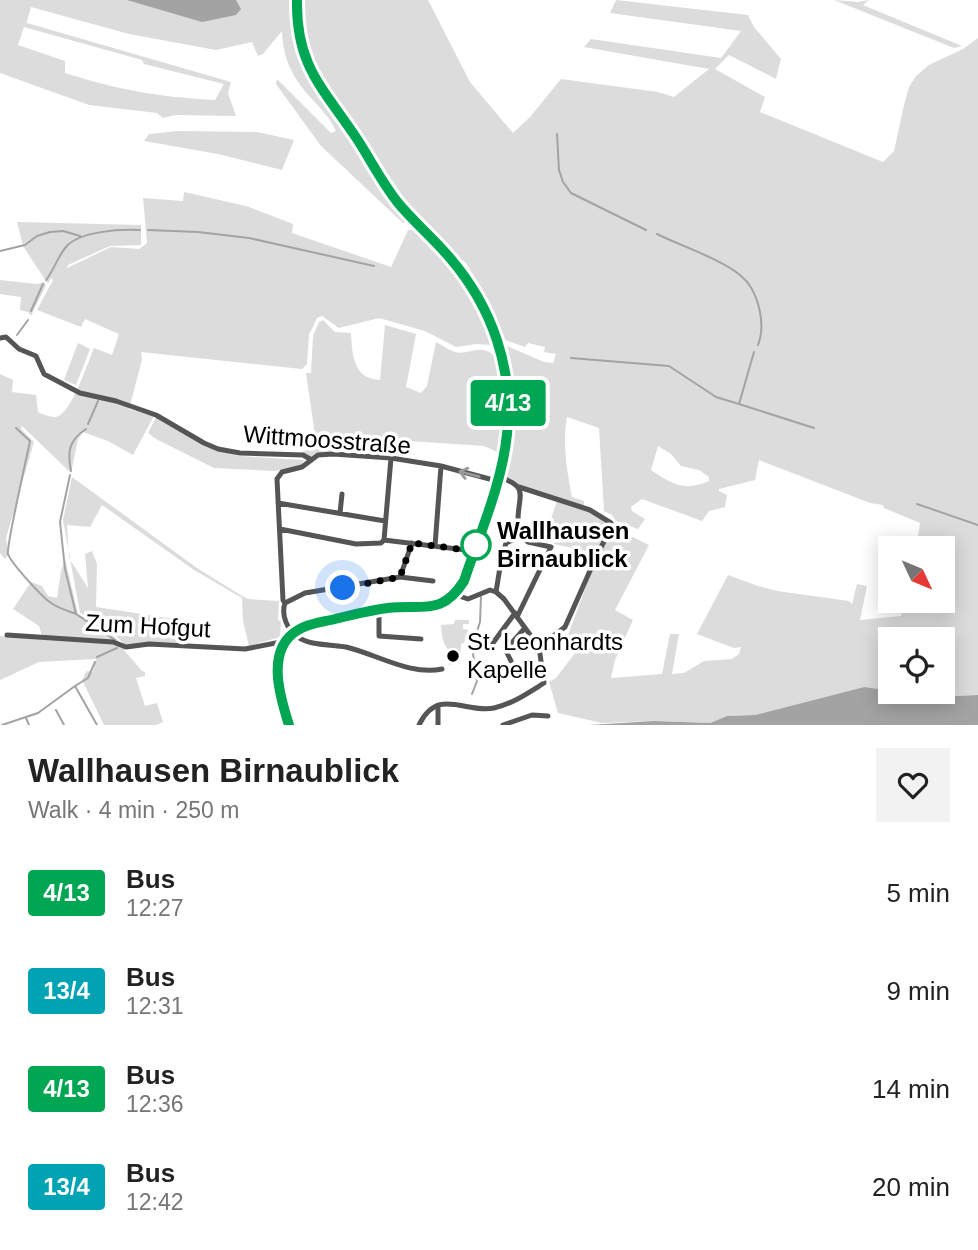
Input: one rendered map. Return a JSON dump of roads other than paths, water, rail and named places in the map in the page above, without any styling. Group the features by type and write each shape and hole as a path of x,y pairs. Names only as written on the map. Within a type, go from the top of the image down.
{"main road":[{"path":"289,725 278,682 278,667 286,641 293,633 306,626 379,609 435,606 456,595 464,581 499,476 507,435 508,388 492,324 468,281 399,204 313,77 300,39 297,0"}],"street":[{"name":"Wittmoosstraße","path":"0,338 6,337 19,349 36,356 44,374 80,393 116,401 156,415 218,449 240,453 303,455 310,459 318,455 333,454 391,458 441,466 499,476 519,487 590,509 611,523 611,528 565,626 539,647"},
{"path":"384,540 391,458"},
{"path":"310,459 302,467 282,472 277,479 283,600 285,618 293,633 300,639 356,650 396,664 433,671 442,669"},
{"path":"435,546 441,466"},
{"path":"519,487 522,492 518,520 520,537"},
{"path":"340,513 342,494"},
{"path":"278,503 385,521"},
{"path":"280,528 356,544 381,543 384,540 474,551"},
{"path":"496,592 506,543 520,537"},
{"path":"490,647 516,615 551,547 528,542 520,537"},
{"path":"400,577 412,543"},
{"path":"285,603 305,593 400,577 433,581"},
{"path":"419,725 425,714 448,702 477,709 491,708 506,704 544,683 539,647 496,592 484,591 468,599 456,595"},
{"path":"379,609 379,635 421,639"},
{"path":"511,661 507,653 508,647 526,628"},
{"name":"Zum Hofgut","path":"7,635 113,642 126,647 149,644 244,649 286,641"},
{"path":"438,707 438,725"},
{"path":"503,725 532,715 548,716"}],"waterway":[{"path":"557,134 559,170 571,193 646,230"},
{"path":"46,280 66,247 80,237 101,232 140,230"},
{"path":"148,230 249,238 374,266"},
{"path":"0,251 25,245 37,236 50,232 63,231 80,236"},
{"path":"657,234 732,269 747,281 756,298 761,318 758,345"},
{"path":"31,311 43,284"},
{"path":"17,335 28,320"},
{"path":"571,358 669,366 716,397 739,404 754,352"},
{"path":"88,424 98,401"},
{"path":"739,404 814,428"},
{"path":"16,428 30,441 8,554 47,600 76,614"},
{"path":"71,471 71,447 86,429"},
{"path":"70,475 60,522 65,569 76,614 115,640"},
{"path":"917,504 978,525"},
{"path":"472,694 477,681 472,647 480,622 481,597"},
{"path":"97,657 117,648"},
{"path":"95,662 88,678 75,686 97,725"},
{"path":"2,725 38,713 75,686"},
{"path":"56,710 64,725"},
{"path":"26,718 29,725"}],"place":[{"name":"Wallhausen Birnaublick","path":"476,545"},
{"name":"St. Leonhardts Kapelle","path":"453,656"}]}
